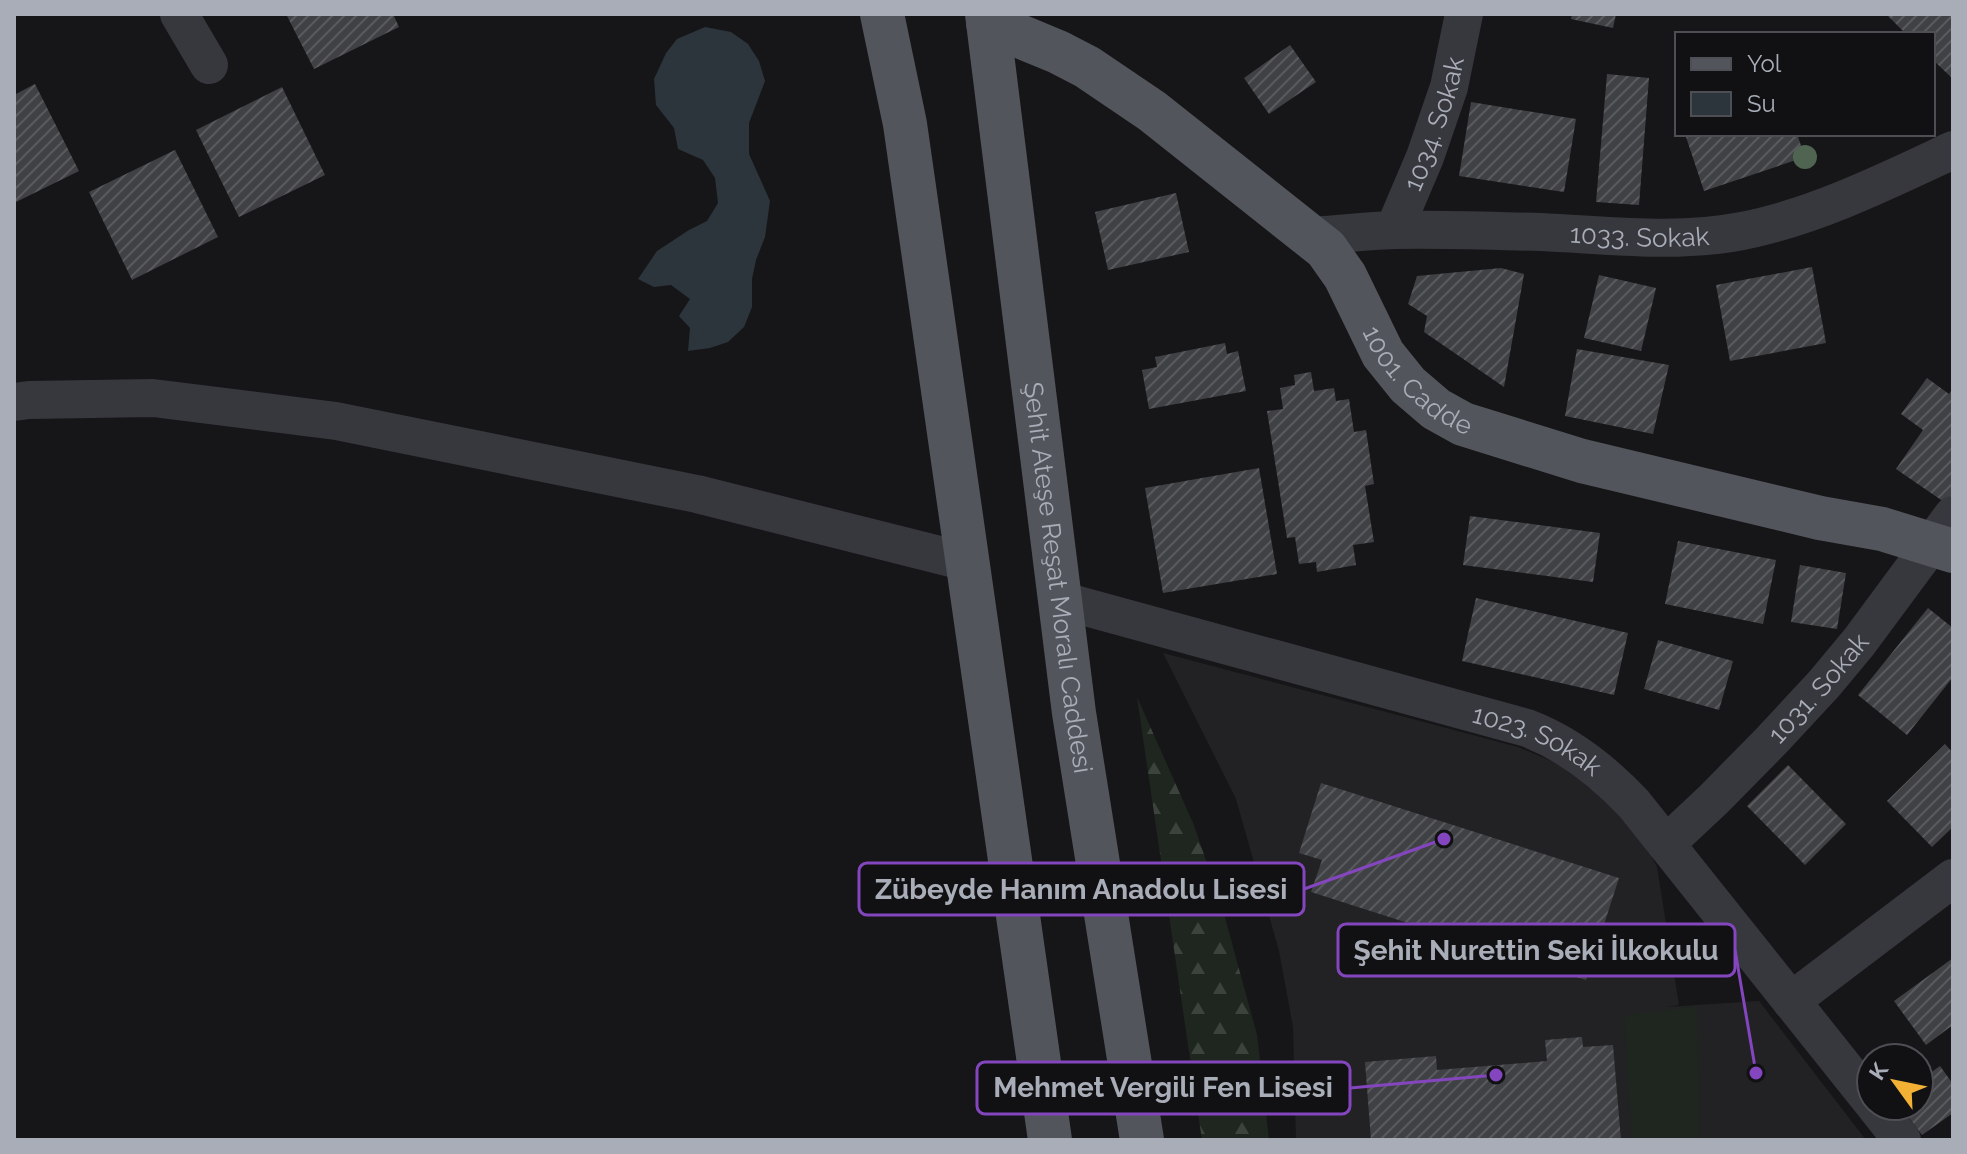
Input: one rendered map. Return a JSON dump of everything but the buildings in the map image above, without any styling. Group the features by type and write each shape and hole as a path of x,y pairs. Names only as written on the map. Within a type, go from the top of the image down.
{"main road":[{"path":"882,14 905,124 1050,1140"},
{"name":"1001. Cadde","path":"988,18 1034,28 1152,111 1326,249 1345,276 1383,354 1408,385 1436,409 1463,424 1582,461 1820,518 1946,537"},
{"name":"Şehit Ateşe Reşat Moralı Caddesi","path":"988,18 1074,713 1142,1140"}],"street":[{"path":"179,14 209,65"},
{"name":"1034. Sokak","path":"1394,230 1425,157 1449,87 1464,14"},
{"name":"1033. Sokak","path":"1310,236 1394,230 1699,237 1779,223 1953,150"},
{"path":"14,402 153,398 336,421 697,494 967,562"},
{"name":"1031. Sokak","path":"1666,844 1714,799 1824,684 1946,537"},
{"name":"1023. Sokak","path":"1060,600 1547,735 1595,766 1617,786 1855,1081"},
{"path":"1791,1001 1953,878"},
{"name":"1023. Sokak","path":"1888,1122 1902,1140"}],"shaded area":[{"path":"1163,653 1518,747 1589,777 1627,811 1657,867 1679,1005 1666,1007 1759,1001 1866,1140 1296,1140 1293,1027 1279,951 1236,799"}],"green space":[{"path":"1137,697 1193,823 1221,903 1257,1035 1269,1140 1202,1140"},
{"path":"1697,1006 1699,1140 1632,1140 1624,1016"}],"water":[{"path":"705,27 731,32 748,44 759,61 765,81 749,123 749,154 770,201 765,237 752,279 752,307 744,327 728,342 688,351 690,328 679,316 690,299 671,285 654,287 638,279 657,251 707,221 718,203 715,178 703,160 678,149 674,128 656,105 654,79 666,53 677,39"}],"place":[{"name":"Zübeyde Hanım Anadolu Lisesi","path":"1444,839"},
{"name":"Şehit Nurettin Seki İlkokulu","path":"1756,1073"},
{"name":"Mehmet Vergili Fen Lisesi","path":"1496,1075"}]}
